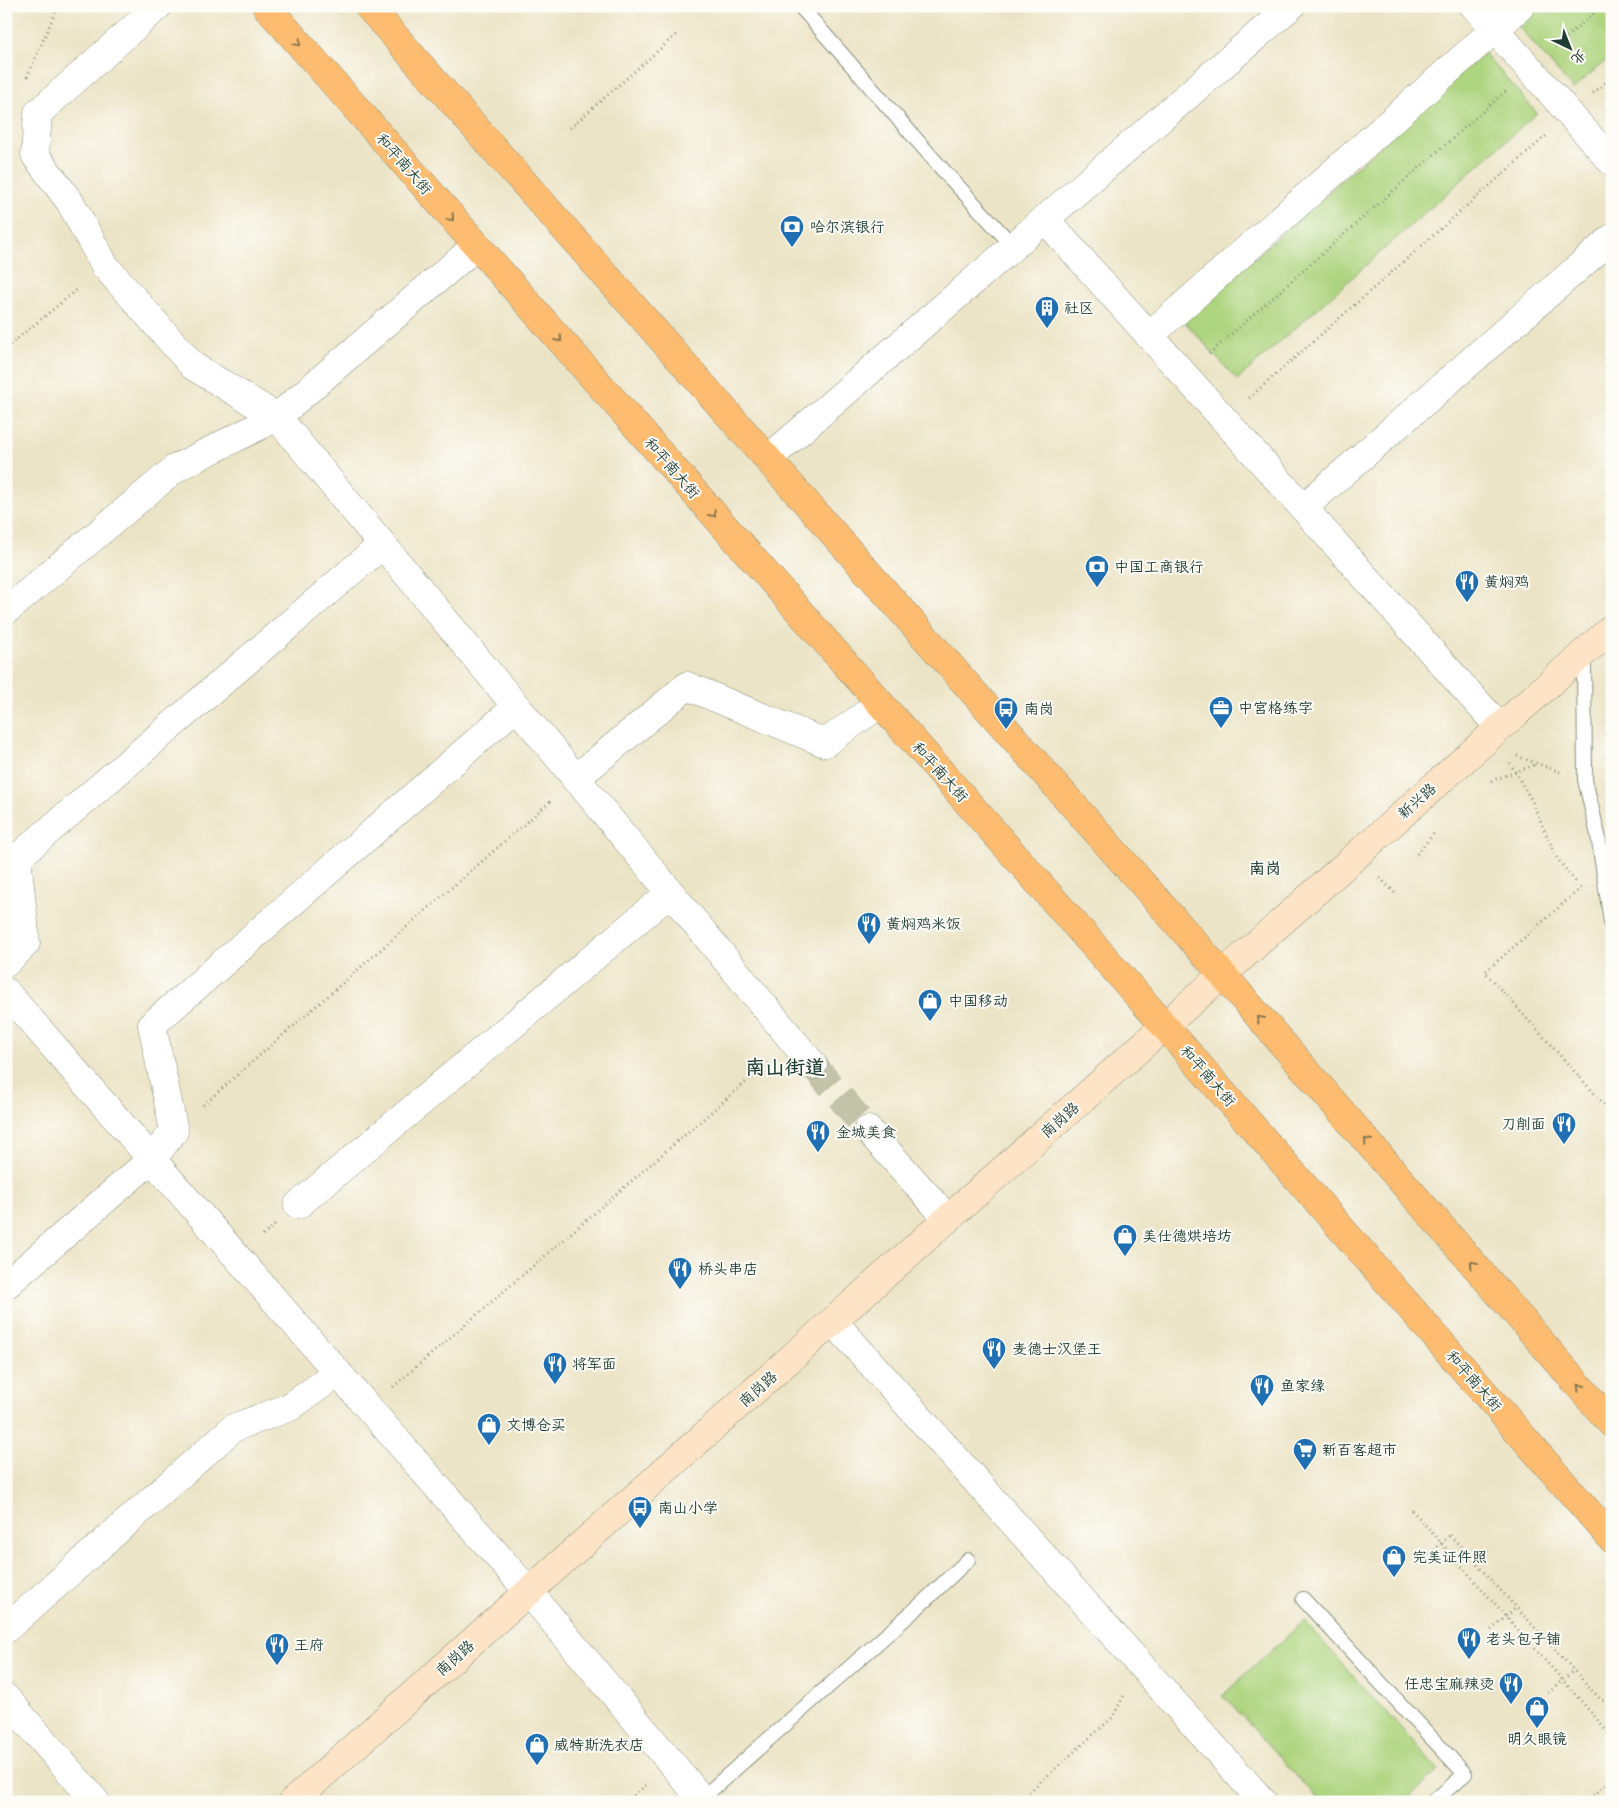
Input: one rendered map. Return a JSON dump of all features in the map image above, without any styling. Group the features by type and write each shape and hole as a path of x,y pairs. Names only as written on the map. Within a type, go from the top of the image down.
{"main road":[{"name":"和平南大街","path":"266,6 1165,1027 1612,1539"},
{"path":"368,6 1223,975 1612,1424"}],"street":[{"path":"158,6 38,113 35,155 70,202 105,266 193,366 277,418 813,1065"},
{"path":"768,459 1291,6"},
{"path":"1474,6 1612,162"},
{"path":"1149,336 1521,6"},
{"path":"1045,219 1303,508 1495,739"},
{"path":"1303,508 1612,238"},
{"path":"6,611 176,468 277,418 476,246"},
{"path":"6,963 26,943 17,858 382,545"},
{"name":"新兴路","path":"1223,975 1495,739 1612,628"},
{"path":"575,779 687,686 824,743 880,704"},
{"path":"6,1285 152,1159 174,1131 152,1025 516,707"},
{"path":"298,1205 670,893"},
{"name":"南岗路","path":"292,1802 1223,975"},
{"path":"6,992 528,1592 703,1800"},
{"path":"868,1130 948,1219"},
{"path":"833,1321 1263,1802"},
{"path":"6,1629 233,1428 290,1407 338,1373"},
{"path":"6,1698 96,1802"}],"lane":[{"path":"800,6 942,169 1014,246"},
{"path":"1584,653 1585,780 1598,835 1612,928"},
{"path":"703,1800 968,1560"},
{"path":"1303,1599 1465,1774 1433,1802"}],"path":[{"path":"25,82 58,6"},
{"path":"1185,376 1602,6"},
{"path":"570,128 677,34"},
{"path":"1224,420 1612,77"},
{"path":"6,348 105,266"},
{"path":"1495,739 1537,764 1585,780"},
{"path":"1495,739 1532,800 1556,857 1581,888 1485,972 1612,1113"},
{"path":"1485,784 1537,764"},
{"path":"174,1131 575,779"},
{"path":"422,1362 793,1041"},
{"path":"238,1258 298,1205"},
{"path":"1412,1510 1612,1736"},
{"path":"1426,1557 1450,1535 1601,1700 1612,1702"},
{"path":"1491,1630 1517,1607"},
{"path":"1018,1802 1113,1716 1124,1695 1137,1661"},
{"path":"1548,1693 1574,1670"},
{"path":"1586,1802 1612,1780"}],"green space":[{"path":"1543,6 1612,6 1612,55 1573,89 1519,27"},
{"path":"1484,53 1537,113 1237,380 1184,321"},
{"path":"1304,1621 1439,1770 1404,1802 1320,1802 1223,1695"}],"tunnel":[{"path":"813,1065 868,1130"}],"place":[{"name":"哈尔滨银行","path":"792,248"},
{"name":"社区","path":"1047,329"},
{"name":"中国工商银行","path":"1097,588"},
{"name":"黄焖鸡","path":"1467,603"},
{"name":"中宫格练字","path":"1221,729"},
{"name":"南岗","path":"1006,730"},
{"name":"黄焖鸡米饭","path":"869,945"},
{"name":"中国移动","path":"930,1022"},
{"name":"刀削面","path":"1564,1145"},
{"name":"金城美食","path":"818,1153"},
{"name":"美仕德烘培坊","path":"1125,1257"},
{"name":"桥头串店","path":"680,1290"},
{"name":"麦德士汉堡王","path":"994,1370"},
{"name":"将军面","path":"555,1385"},
{"name":"鱼家缘","path":"1262,1407"},
{"name":"文博仓买","path":"489,1446"},
{"name":"新百客超市","path":"1305,1471"},
{"name":"南山小学","path":"640,1529"},
{"name":"完美证件照","path":"1394,1578"},
{"name":"老头包子铺","path":"1469,1660"},
{"name":"王府","path":"277,1666"},
{"name":"任忠宝麻辣烫","path":"1511,1705"},
{"name":"明久眼镜","path":"1537,1729"},
{"name":"威特斯洗衣店","path":"537,1766"}],"district":[{"name":"南岗","path":"1265,868"},
{"name":"南山街道","path":"785,1067"}]}
